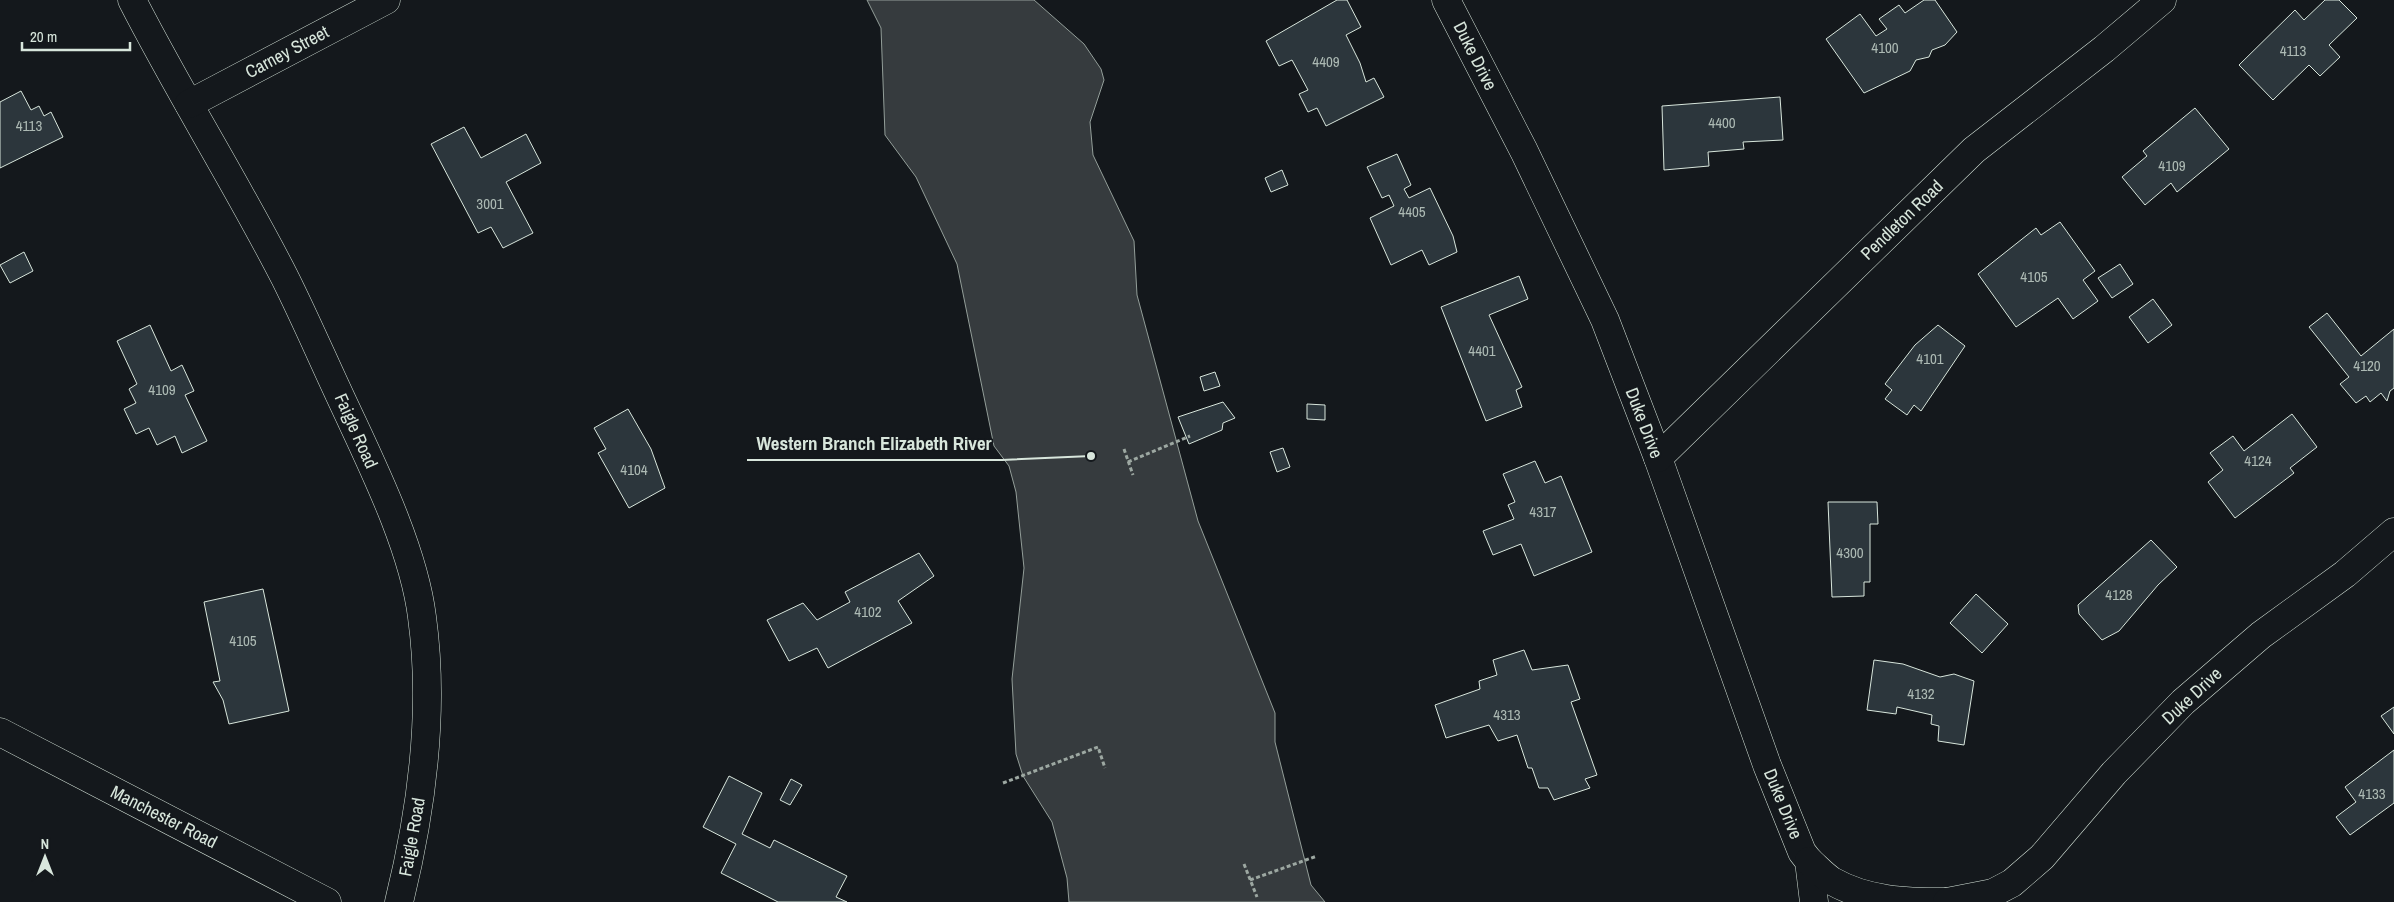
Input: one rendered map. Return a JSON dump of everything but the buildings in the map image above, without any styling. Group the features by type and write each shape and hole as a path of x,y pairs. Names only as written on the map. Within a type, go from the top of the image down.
{"street":[{"name":"Faigle Road","path":"132,0 284,277 366,450 408,554 422,614 428,674 424,763 412,848 399,902"},
{"name":"Carney Street","path":"189,104 386,0"},
{"name":"Duke Drive","path":"1446,0 1524,151 1605,320 1658,458 1767,765 1802,852 1830,880 1853,892 1900,901 1946,902 1993,893 2009,893 2114,774 2183,702 2261,635 2345,574 2394,532"},
{"name":"Pendleton Road","path":"1658,458 1974,150 2104,49 2162,0"},
{"name":"Manchester Road","path":"0,732 327,902"},
{"name":"Duke Drive","path":"1809,861 1814,902"}],"path":[{"path":"1128,462 1190,436"},
{"path":"1124,449 1133,475"},
{"path":"1003,783 1098,747 1105,768"},
{"path":"1250,880 1317,856"},
{"path":"1244,864 1257,897"}],"shaded area":[{"path":"867,0 1034,0 1084,44 1101,69 1104,80 1090,122 1093,155 1134,241 1137,295 1198,521 1275,713 1275,742 1311,885 1325,902 1069,902 1067,878 1052,822 1023,776 1016,754 1012,679 1024,568 1016,492 1009,466 994,446 957,264 916,177 885,135 881,28"}],"place":[{"name":"Western Branch Elizabeth River","path":"1091,456"}]}
